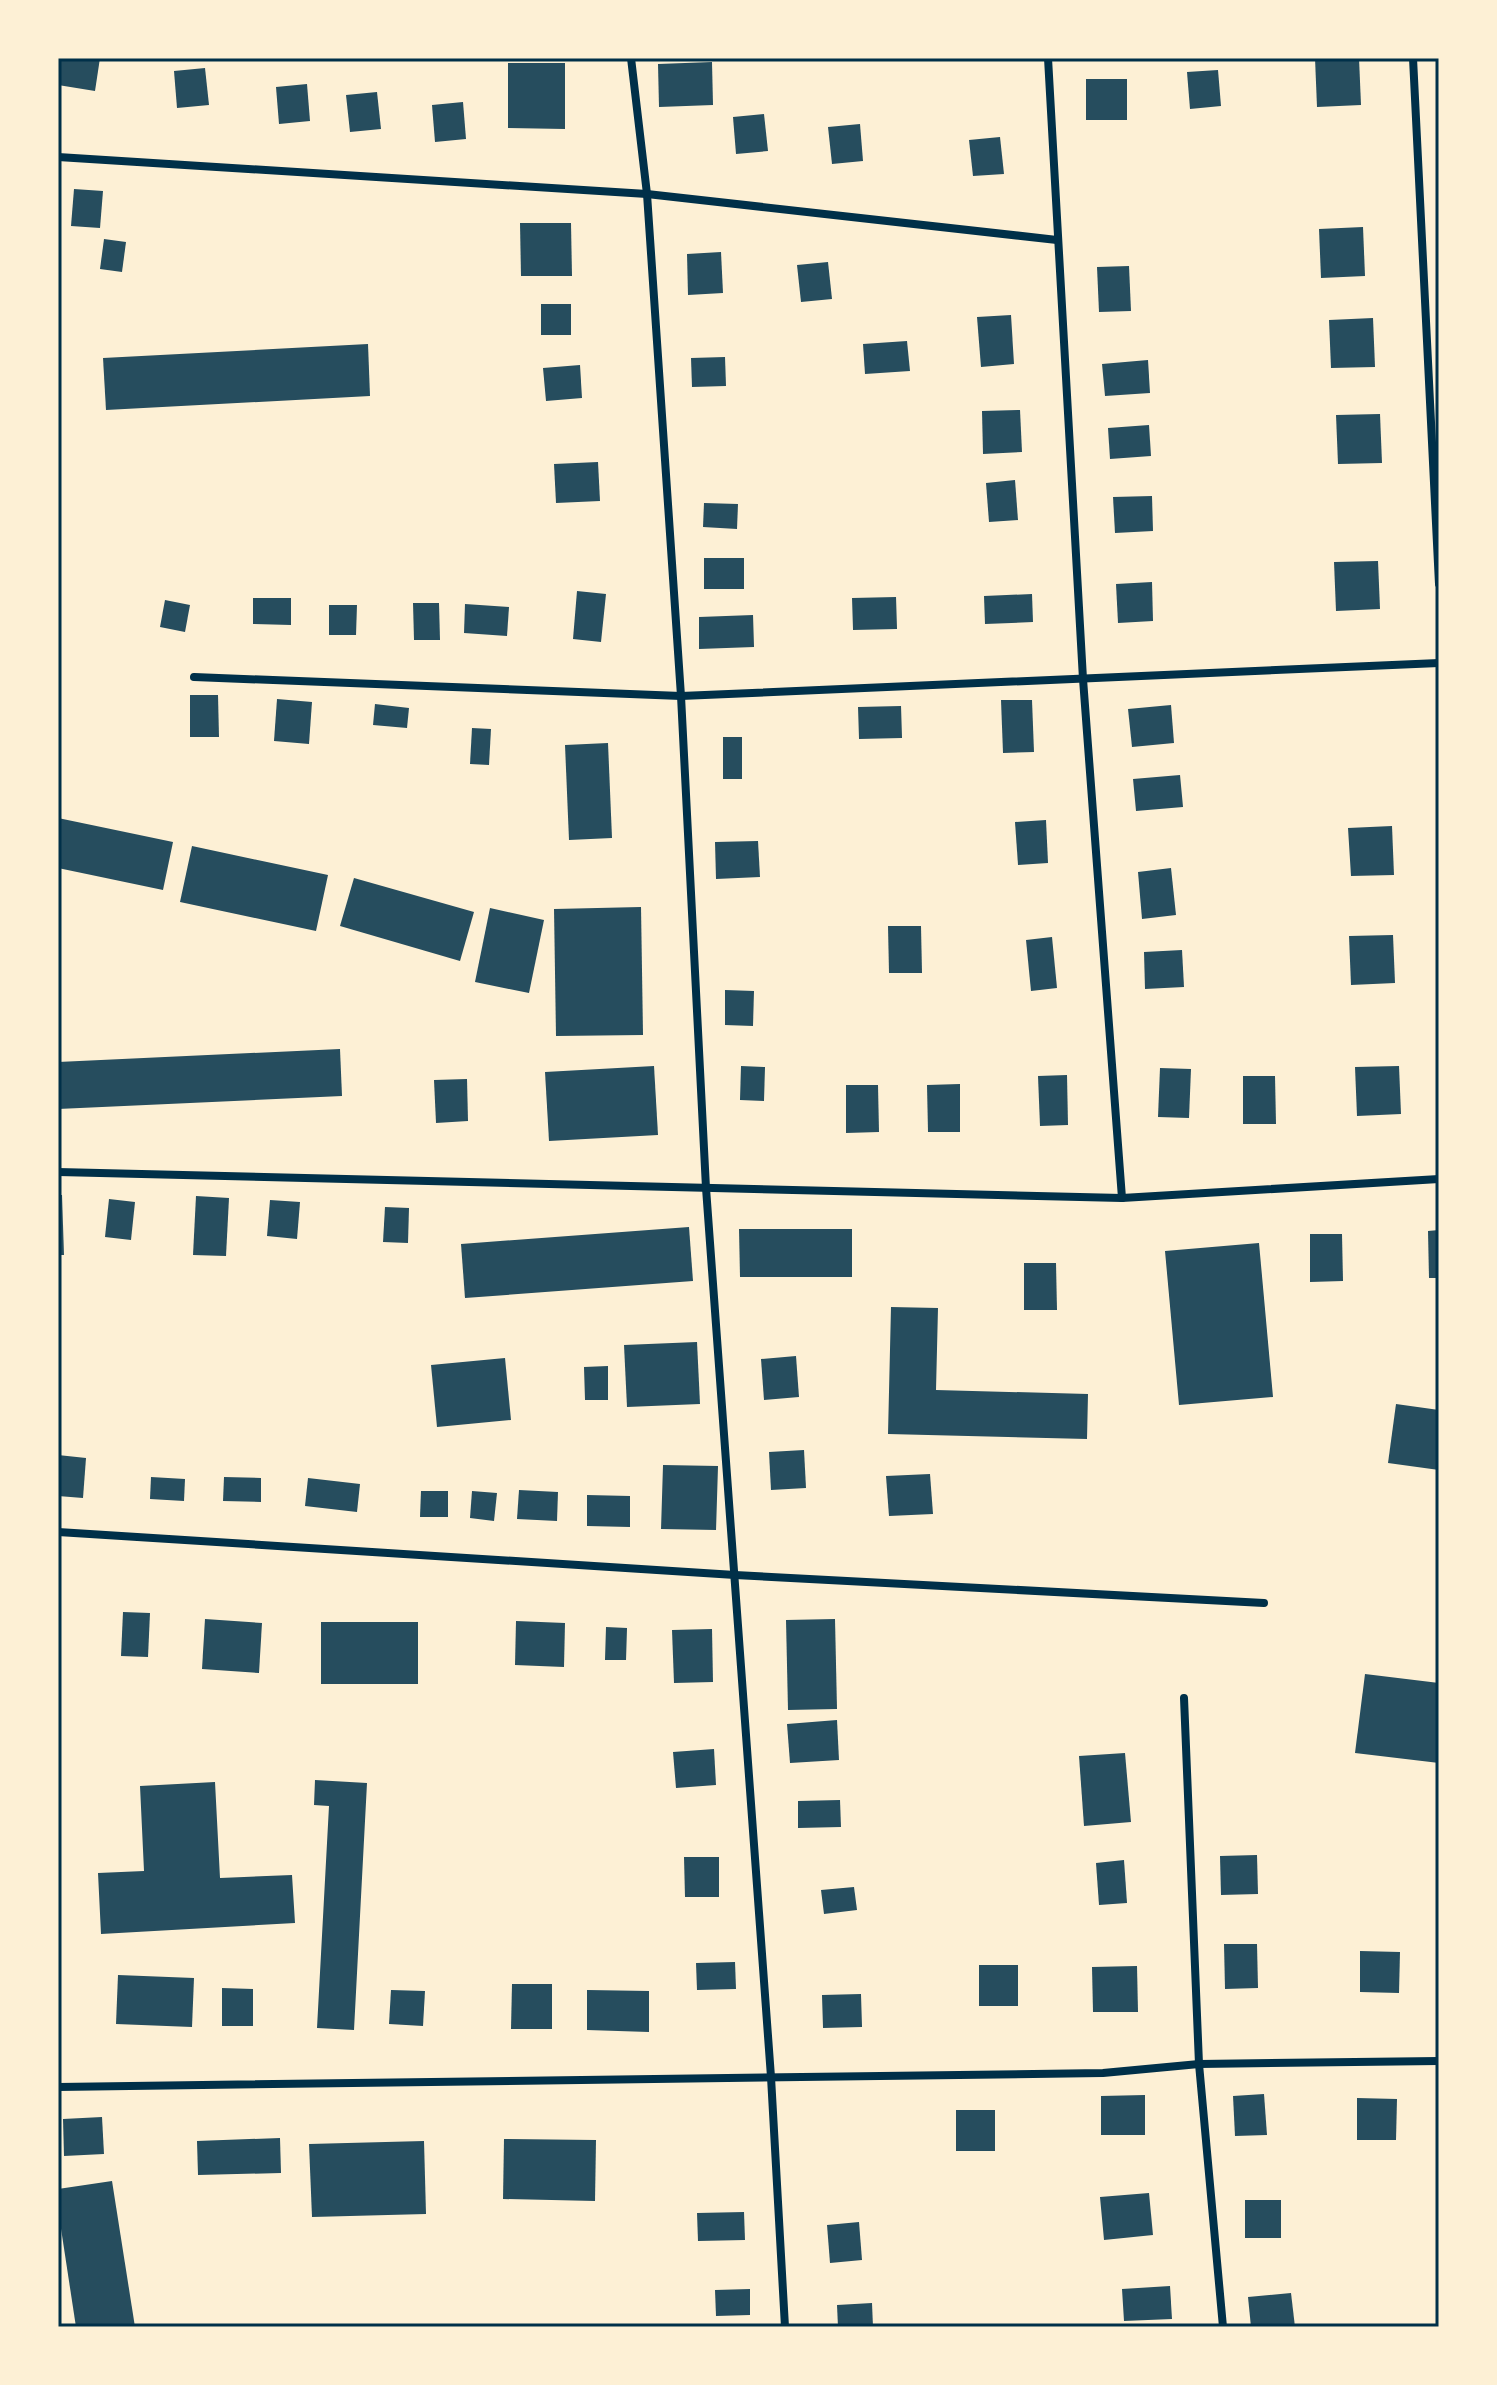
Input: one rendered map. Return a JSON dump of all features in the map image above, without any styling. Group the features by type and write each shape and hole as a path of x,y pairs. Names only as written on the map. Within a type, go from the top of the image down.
{"street":[{"path":"631,58 647,194 681,696 706,1188 771,2077 785,2327"},
{"path":"1048,58 1083,679 1122,1198"},
{"path":"1413,58 1439,584"},
{"path":"58,157 647,194 1057,240"},
{"path":"194,677 681,696 1439,663"},
{"path":"58,1172 1122,1198 1439,1179"},
{"path":"58,1532 735,1575 1264,1603"},
{"path":"1184,1698 1199,2064 1223,2327"},
{"path":"58,2087 1103,2073 1199,2064 1439,2061"}],"building":[{"path":"58,58 100,58 95,91 58,85"},
{"path":"1315,58 1359,58 1361,105 1317,107"},
{"path":"712,62 713,105 659,107 658,64"},
{"path":"508,63 565,63 565,129 508,128"},
{"path":"205,68 209,105 177,108 174,71"},
{"path":"1218,70 1221,106 1190,109 1187,72"},
{"path":"1086,79 1127,79 1127,120 1086,120"},
{"path":"307,84 310,121 279,124 276,87"},
{"path":"377,92 381,129 350,132 346,95"},
{"path":"463,102 466,139 435,142 432,105"},
{"path":"764,114 768,151 736,154 733,117"},
{"path":"860,124 863,161 832,164 828,127"},
{"path":"1000,137 1004,174 973,176 969,140"},
{"path":"74,189 103,191 100,228 71,226"},
{"path":"520,223 571,223 572,276 521,276"},
{"path":"1363,227 1365,276 1321,278 1319,229"},
{"path":"104,239 126,242 122,272 100,269"},
{"path":"721,252 723,293 688,295 687,254"},
{"path":"828,262 832,299 801,302 797,265"},
{"path":"1129,266 1131,311 1099,312 1097,267"},
{"path":"541,304 571,304 571,335 541,335"},
{"path":"1011,315 1014,364 981,367 977,317"},
{"path":"1373,318 1375,367 1331,368 1329,320"},
{"path":"907,341 910,371 865,374 863,344"},
{"path":"368,344 370,396 106,410 103,358"},
{"path":"725,357 726,386 692,387 691,358"},
{"path":"1148,360 1150,393 1105,396 1102,364"},
{"path":"580,365 582,398 546,401 543,368"},
{"path":"1020,410 1022,452 983,454 982,411"},
{"path":"1380,414 1382,463 1338,464 1336,415"},
{"path":"1149,425 1151,456 1110,459 1108,428"},
{"path":"598,462 600,501 556,503 554,464"},
{"path":"1015,480 1018,520 989,522 986,483"},
{"path":"1152,496 1153,531 1115,533 1113,497"},
{"path":"704,503 738,504 737,529 703,527"},
{"path":"704,558 744,558 744,589 704,589"},
{"path":"1378,561 1380,609 1336,611 1334,562"},
{"path":"1152,582 1153,621 1118,623 1116,584"},
{"path":"577,591 606,594 601,642 573,639"},
{"path":"1032,594 1033,622 985,624 984,596"},
{"path":"896,597 897,629 853,630 852,598"},
{"path":"253,598 291,598 291,625 253,624"},
{"path":"165,600 190,605 185,632 160,627"},
{"path":"413,603 439,603 440,640 414,640"},
{"path":"465,604 509,607 507,636 464,633"},
{"path":"329,605 357,605 356,635 329,635"},
{"path":"753,615 754,647 699,649 699,617"},
{"path":"190,695 218,695 219,737 190,737"},
{"path":"277,699 312,702 309,744 274,741"},
{"path":"1001,700 1032,700 1034,752 1003,753"},
{"path":"375,704 409,708 407,728 373,725"},
{"path":"1171,705 1174,743 1132,747 1128,709"},
{"path":"901,706 902,738 859,739 858,707"},
{"path":"472,728 491,729 489,765 470,764"},
{"path":"723,737 742,737 742,779 723,779"},
{"path":"608,743 612,838 569,840 565,745"},
{"path":"1180,775 1183,807 1136,811 1133,779"},
{"path":"58,818 173,842 163,890 58,868"},
{"path":"1046,820 1048,863 1018,865 1015,822"},
{"path":"1392,826 1394,875 1351,876 1348,828"},
{"path":"758,841 760,877 716,879 715,842"},
{"path":"192,846 328,875 316,931 180,902"},
{"path":"1171,868 1176,915 1142,919 1138,872"},
{"path":"354,878 474,912 460,961 340,926"},
{"path":"641,907 643,1035 556,1036 554,909"},
{"path":"490,908 544,920 529,993 475,982"},
{"path":"888,926 921,926 922,973 889,973"},
{"path":"1393,935 1395,983 1351,985 1349,936"},
{"path":"1052,937 1057,988 1031,991 1026,940"},
{"path":"1182,950 1184,987 1145,989 1144,952"},
{"path":"725,990 754,991 753,1026 725,1025"},
{"path":"340,1049 342,1096 58,1109 58,1062"},
{"path":"654,1066 658,1135 549,1141 545,1072"},
{"path":"741,1066 765,1067 764,1101 740,1100"},
{"path":"1399,1066 1401,1114 1357,1116 1355,1067"},
{"path":"1160,1068 1191,1069 1189,1118 1158,1117"},
{"path":"1067,1075 1068,1125 1040,1126 1038,1076"},
{"path":"1243,1076 1275,1076 1276,1124 1243,1124"},
{"path":"467,1079 468,1121 436,1123 434,1080"},
{"path":"960,1084 960,1132 928,1132 927,1085"},
{"path":"846,1085 878,1085 879,1132 846,1133"},
{"path":"58,1195 62,1195 64,1255 58,1255"},
{"path":"196,1196 229,1198 226,1256 193,1255"},
{"path":"109,1199 135,1202 131,1240 105,1237"},
{"path":"270,1200 300,1202 297,1239 267,1236"},
{"path":"385,1207 409,1208 408,1243 383,1242"},
{"path":"689,1227 693,1281 465,1298 461,1244"},
{"path":"739,1229 852,1229 852,1277 740,1277"},
{"path":"1439,1230 1439,1278 1429,1278 1428,1231"},
{"path":"1310,1234 1342,1234 1343,1281 1310,1282"},
{"path":"1259,1243 1273,1397 1179,1405 1165,1251"},
{"path":"1024,1263 1056,1263 1057,1310 1024,1310"},
{"path":"891,1307 938,1308 936,1390 1088,1394 1087,1439 888,1434"},
{"path":"697,1342 700,1404 627,1407 624,1345"},
{"path":"796,1356 799,1397 764,1400 761,1359"},
{"path":"505,1358 511,1420 437,1427 431,1365"},
{"path":"608,1366 608,1400 585,1400 584,1367"},
{"path":"1396,1404 1439,1410 1439,1470 1388,1463"},
{"path":"804,1450 806,1488 771,1490 769,1452"},
{"path":"58,1455 86,1458 83,1498 58,1496"},
{"path":"663,1465 718,1466 716,1530 661,1529"},
{"path":"930,1474 933,1514 889,1516 886,1476"},
{"path":"151,1477 185,1479 184,1501 150,1499"},
{"path":"224,1477 261,1478 261,1502 223,1501"},
{"path":"308,1478 360,1484 357,1512 305,1506"},
{"path":"519,1490 558,1492 557,1521 517,1519"},
{"path":"421,1491 448,1491 448,1517 420,1517"},
{"path":"472,1491 497,1493 494,1521 470,1518"},
{"path":"587,1495 630,1496 630,1527 587,1526"},
{"path":"123,1612 150,1613 148,1657 121,1656"},
{"path":"205,1619 262,1623 259,1673 202,1669"},
{"path":"835,1619 837,1709 788,1710 786,1620"},
{"path":"516,1621 565,1623 564,1667 515,1665"},
{"path":"321,1622 418,1622 418,1684 321,1684"},
{"path":"606,1627 627,1628 626,1660 605,1660"},
{"path":"712,1629 713,1682 674,1683 672,1630"},
{"path":"1365,1674 1439,1683 1439,1763 1355,1753"},
{"path":"837,1720 839,1760 790,1763 787,1724"},
{"path":"714,1749 716,1785 676,1788 673,1752"},
{"path":"1125,1753 1131,1822 1084,1826 1079,1756"},
{"path":"315,1780 367,1783 354,2030 317,2028 329,1806 314,1805"},
{"path":"215,1782 220,1878 292,1875 295,1923 101,1934 98,1873 144,1871 140,1786"},
{"path":"840,1800 841,1827 798,1828 798,1801"},
{"path":"1257,1855 1258,1894 1221,1895 1220,1856"},
{"path":"684,1857 719,1857 719,1897 685,1897"},
{"path":"1124,1860 1127,1903 1099,1905 1096,1863"},
{"path":"854,1887 857,1910 824,1914 821,1890"},
{"path":"1224,1944 1257,1944 1258,1988 1225,1989"},
{"path":"1360,1951 1400,1952 1399,1993 1360,1992"},
{"path":"735,1962 736,1989 697,1990 696,1963"},
{"path":"979,1965 1018,1965 1018,2006 979,2006"},
{"path":"1137,1966 1138,2012 1093,2012 1092,1967"},
{"path":"118,1975 194,1978 192,2027 116,2024"},
{"path":"512,1984 552,1984 552,2029 511,2029"},
{"path":"222,1988 253,1989 253,2026 222,2026"},
{"path":"391,1990 425,1991 423,2026 389,2024"},
{"path":"587,1990 649,1991 649,2032 587,2030"},
{"path":"861,1994 862,2027 823,2028 822,1995"},
{"path":"1264,2094 1267,2135 1235,2136 1233,2096"},
{"path":"1145,2095 1145,2135 1101,2135 1101,2096"},
{"path":"1357,2098 1397,2099 1396,2140 1357,2140"},
{"path":"956,2110 995,2110 995,2151 956,2151"},
{"path":"102,2117 104,2154 64,2156 63,2119"},
{"path":"280,2138 281,2173 198,2175 197,2141"},
{"path":"504,2139 596,2140 595,2201 503,2199"},
{"path":"424,2141 426,2214 312,2217 309,2144"},
{"path":"112,2181 135,2327 76,2327 58,2209 58,2189"},
{"path":"1149,2193 1153,2235 1104,2240 1100,2197"},
{"path":"1245,2200 1281,2200 1281,2238 1245,2238"},
{"path":"744,2212 745,2240 698,2241 697,2213"},
{"path":"859,2222 862,2260 830,2263 827,2225"},
{"path":"1170,2286 1172,2319 1124,2321 1122,2289"},
{"path":"750,2289 750,2315 716,2316 715,2290"},
{"path":"1291,2293 1295,2327 1251,2327 1248,2297"},
{"path":"872,2303 873,2327 838,2327 837,2305"}]}
